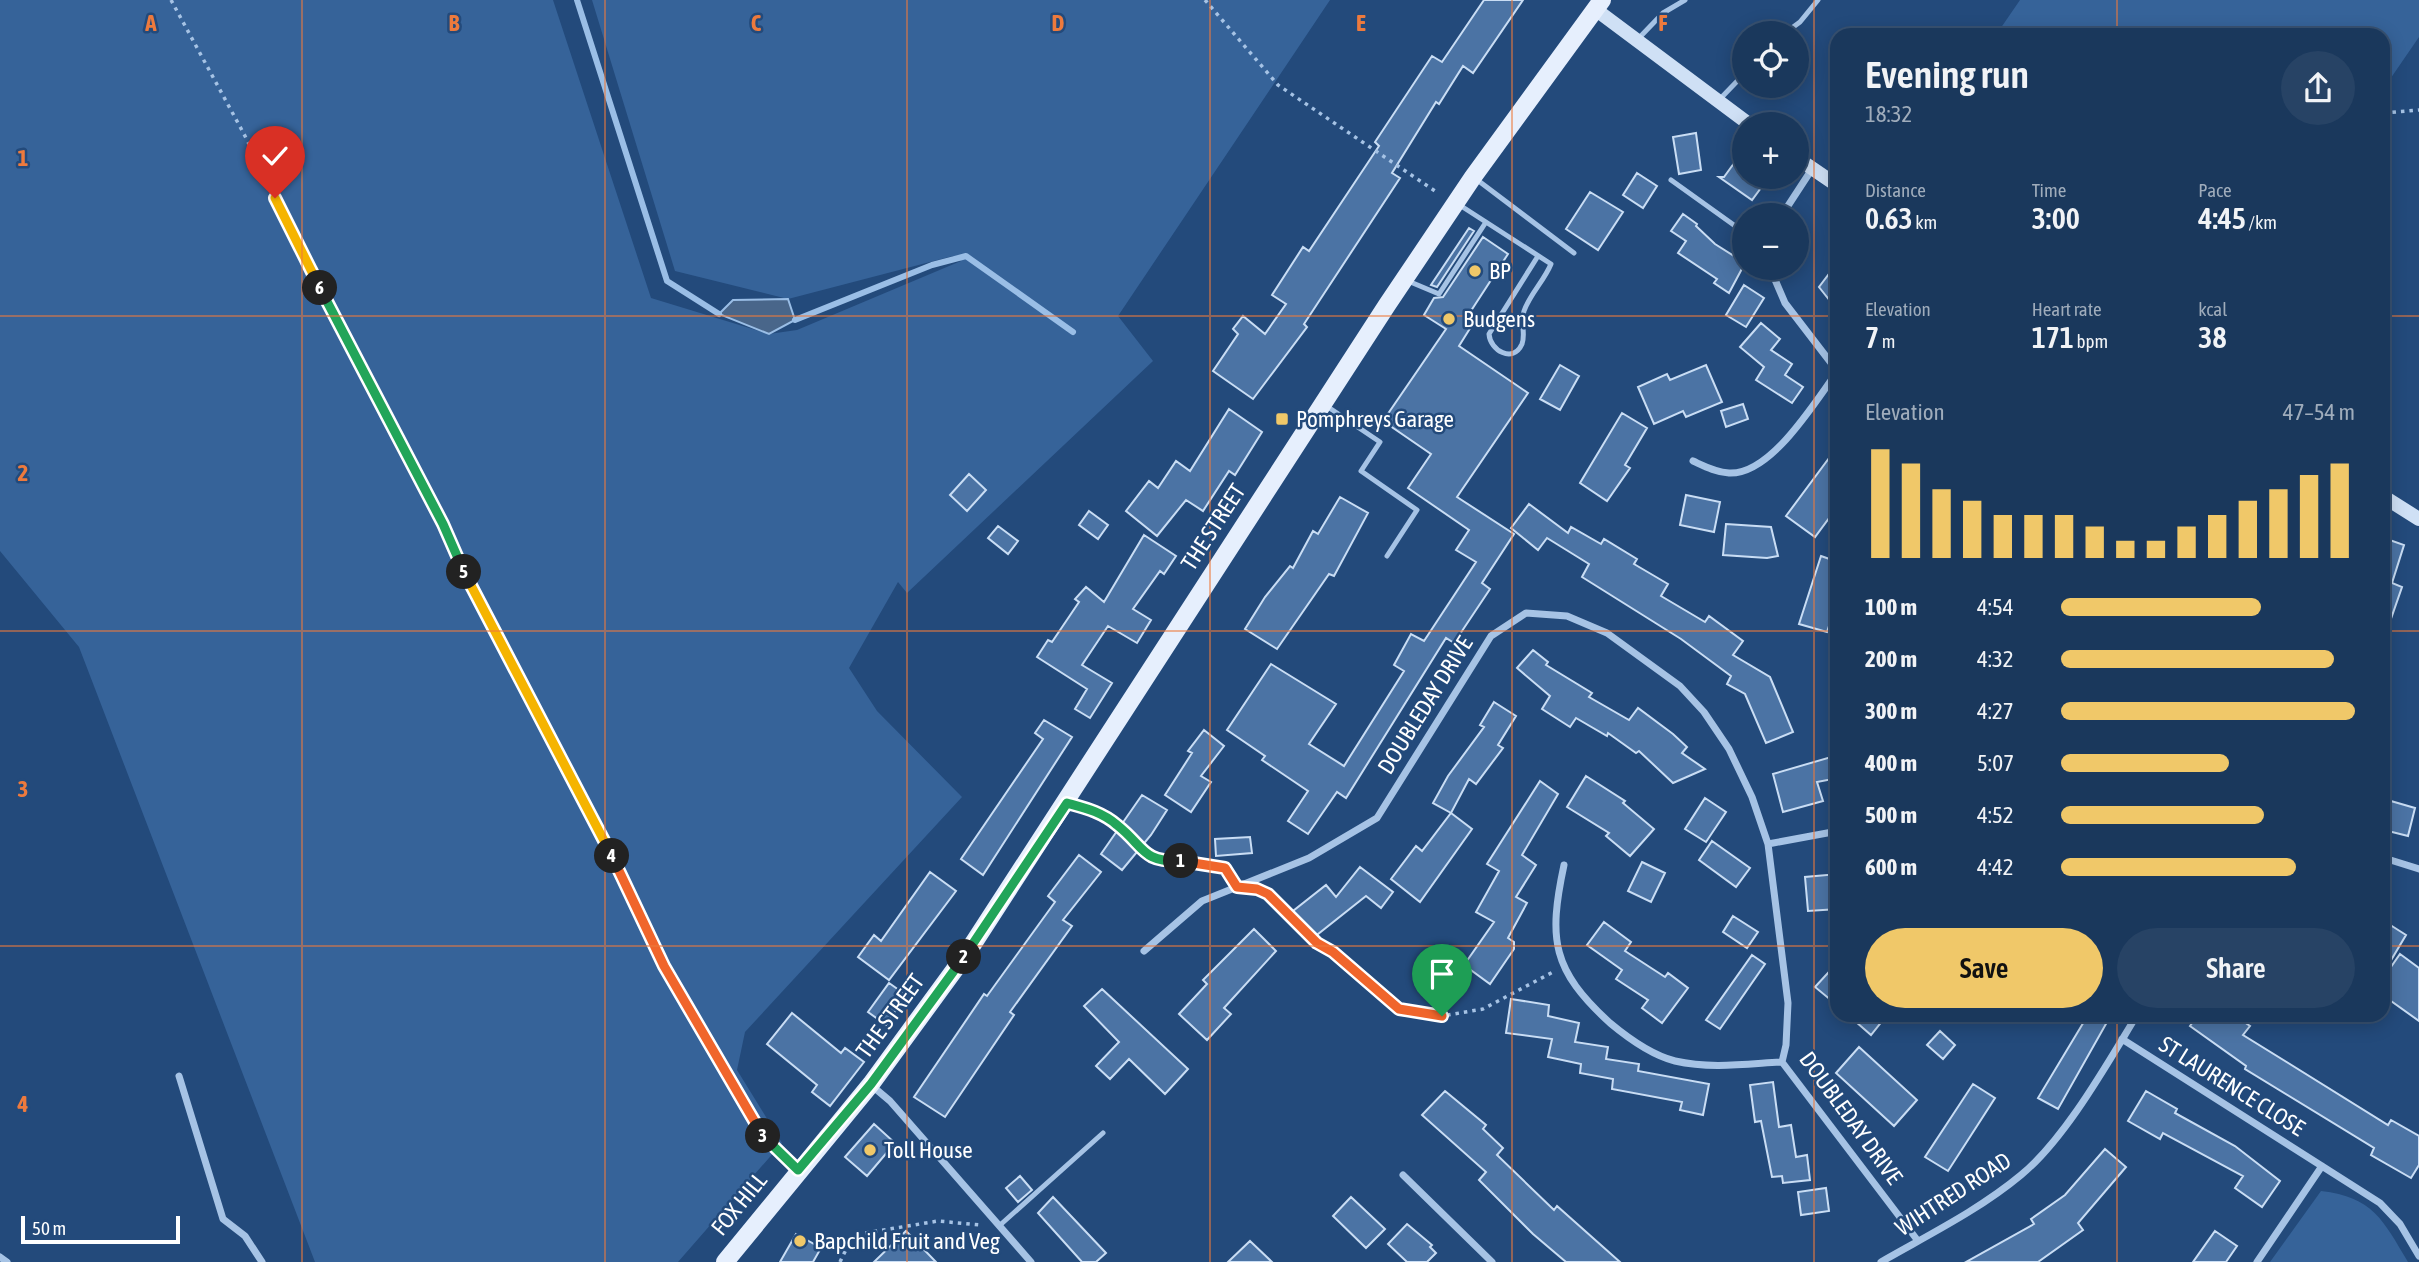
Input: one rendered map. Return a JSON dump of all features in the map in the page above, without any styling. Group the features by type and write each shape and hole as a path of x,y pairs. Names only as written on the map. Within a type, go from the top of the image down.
{"main road":[{"name":"THE STREET","path":"871,1084 969,950 1067,803 1404,279 1473,177 1598,4"},
{"name":"FOX HILL","path":"723,1261 871,1084"}],"street":[{"path":"1598,4 1732,112"},
{"path":"1809,167 1830,181"},
{"path":"1791,203 1812,169"},
{"path":"1775,280 1785,303 1830,363"},
{"path":"1693,461 1712,470 1731,473 1753,469 1772,455 1830,381"},
{"path":"2390,501 2419,519"},
{"name":"DOUBLEDAY DRIVE","path":"1144,951 1202,901 1309,858 1377,818 1490,636 1526,613 1567,616 1607,633 1680,687 1704,712 1729,749 1752,796 1768,844 1788,1003 1786,1045 1782,1062 1918,1241"},
{"path":"1768,844 1830,832"},
{"path":"2390,860 2419,869"},
{"path":"1564,865 1554,923 1561,964 1584,999 1628,1039 1671,1060 1708,1066 1782,1062"},
{"name":"WIHTRED ROAD","path":"1881,1262 1987,1200 2024,1173 2054,1140 2133,1022"},
{"name":"ST LAURENCE CLOSE","path":"2122,1039 2380,1203 2400,1224 2419,1256"},
{"path":"179,1076 223,1219 245,1236 262,1262"},
{"path":"871,1084 890,1101 1031,1262"},
{"path":"2257,1262 2322,1166"},
{"path":"1403,1175 1492,1262"},
{"path":"0,1257 7,1262"}],"lane":[{"path":"1638,39 1663,13 1685,0"},
{"path":"1801,21 1818,0"},
{"path":"1717,102 1732,86"},
{"path":"1473,177 1574,253"},
{"path":"1671,180 1732,224"},
{"path":"1456,203 1551,264 1525,308 1522,343 1517,350 1506,354 1495,351 1489,344 1489,334 1538,256"},
{"path":"1404,279 1439,294 1486,222"},
{"path":"1323,403 1381,442 1361,471 1417,510 1387,556"},
{"path":"999,1226 1103,1133"}],"path":[{"path":"171,0 244,134 307,262 407,453 477,600 618,867 664,966 765,1140 798,1170"},
{"path":"1205,0 1278,85 1456,203"},
{"path":"2390,112 2419,110"},
{"path":"1067,803 1095,810 1106,817 1147,855 1159,862 1185,861 1225,868 1239,886 1268,894 1317,943 1333,952 1399,1009 1442,1016 1483,1009 1549,976 1561,964"},
{"path":"840,1262 853,1235 938,1221 999,1226"}],"shaded area":[{"path":"0,0 553,0 651,298 769,334 797,330 961,261 953,256 788,299 675,271 592,0 1330,0 1118,316 1153,361 907,593 898,582 849,668 877,711 962,797 745,1032 737,1070 782,1143 678,1262 315,1262 79,647 0,551"},
{"path":"2020,0 2419,0 2419,37 2390,79 2390,28 2001,28"},
{"path":"788,299 795,320 769,334 719,314 733,300"},
{"path":"2321,1191 2353,1199 2375,1213 2408,1262 2270,1262"}],"building":[{"path":"1484,0 1523,0 1473,73 1463,66 1439,104 1436,102 1392,173 1400,178 1304,324 1307,327 1253,399 1213,371 1238,334 1233,329 1243,316 1265,334 1286,304 1272,295 1303,247 1309,251 1379,146 1375,142 1432,56 1442,62"},
{"path":"1696,133 1701,170 1679,174 1673,137"},
{"path":"1732,166 1732,186 1719,177 1724,177"},
{"path":"1637,173 1657,186 1643,208 1623,195"},
{"path":"1736,189 1760,189 1752,200"},
{"path":"1590,192 1623,212 1598,250 1566,229"},
{"path":"1683,214 1697,224 1715,244 1732,255 1732,280 1736,280 1729,293 1714,283 1717,279 1678,253 1686,241 1671,231"},
{"path":"1469,228 1474,231 1437,287 1431,285"},
{"path":"1483,237 1508,254 1467,317 1474,322 1459,346 1528,393 1457,497 1514,534 1482,583 1490,589 1454,643 1446,638 1346,798 1337,792 1308,834 1288,821 1308,791 1262,760 1265,756 1227,730 1271,664 1336,704 1309,744 1344,766 1404,671 1394,665 1411,634 1424,641 1476,562 1456,550 1469,530 1408,488 1431,454 1383,421 1446,329 1424,315 1434,298 1443,297"},
{"path":"1830,273 1830,301 1819,287"},
{"path":"1744,285 1764,298 1746,327 1726,315"},
{"path":"1761,323 1780,339 1771,350 1792,364 1785,375 1803,387 1792,403 1756,380 1764,367 1740,347"},
{"path":"1560,365 1579,376 1560,410 1540,399"},
{"path":"1706,365 1722,402 1686,417 1683,411 1654,424 1638,387 1667,374 1670,380"},
{"path":"1743,404 1748,419 1726,427 1721,411"},
{"path":"1229,409 1262,432 1235,475 1229,471 1203,511 1186,500 1157,536 1126,511 1149,481 1158,488 1176,461 1190,471"},
{"path":"1622,413 1647,428 1625,465 1630,468 1607,501 1580,483"},
{"path":"1830,457 1830,517 1815,537 1786,516"},
{"path":"969,474 986,490 967,511 950,495"},
{"path":"1686,495 1720,502 1714,532 1680,525"},
{"path":"1340,497 1368,513 1334,576 1329,574 1277,649 1245,629 1265,597 1290,566 1293,568 1313,531 1318,534"},
{"path":"1529,504 1568,533 1571,527 1601,544 1604,539 1637,559 1634,564 1668,584 1661,596 1705,622 1709,616 1743,641 1733,655 1770,677 1793,732 1766,743 1745,694 1727,684 1731,676 1681,639 1582,577 1589,564 1547,538 1538,550 1511,528"},
{"path":"1089,511 1108,525 1098,539 1079,525"},
{"path":"1726,524 1771,527 1778,556 1767,558 1723,555"},
{"path":"998,526 1018,541 1008,554 988,538"},
{"path":"1144,535 1176,556 1164,574 1160,571 1133,609 1151,620 1137,643 1108,626 1082,665 1112,683 1090,718 1075,709 1087,689 1037,657 1048,640 1052,642 1079,602 1075,599 1086,587 1104,602"},
{"path":"2390,540 2404,545 2392,583 2402,587 2390,622"},
{"path":"1821,556 1830,559 1830,623 1827,632 1799,624"},
{"path":"1533,650 1548,662 1546,665 1592,693 1589,697 1629,720 1638,708 1673,734 1687,747 1682,753 1705,769 1673,783 1639,751 1636,753 1608,733 1607,736 1576,718 1570,727 1542,709 1550,696 1517,668"},
{"path":"1494,702 1516,716 1498,745 1503,748 1476,784 1469,779 1451,813 1433,803 1448,776 1484,727 1480,725"},
{"path":"1044,720 1072,737 983,875 961,859 1043,739 1035,733"},
{"path":"1204,730 1224,746 1201,776 1211,782 1191,812 1165,795 1192,753 1188,751"},
{"path":"1830,757 1830,780 1817,782 1823,801 1783,812 1773,774"},
{"path":"1586,776 1625,801 1623,803 1654,829 1630,856 1606,836 1609,833 1567,807"},
{"path":"1540,781 1558,794 1522,855 1536,865 1516,897 1527,903 1508,938 1514,942 1514,949 1490,984 1464,965 1494,922 1476,912 1499,871 1487,864"},
{"path":"1142,795 1167,810 1151,835 1122,870 1101,854"},
{"path":"1705,798 1726,812 1706,842 1685,829"},
{"path":"2390,801 2415,808 2408,836 2390,832"},
{"path":"1451,813 1472,829 1420,902 1391,879 1416,846 1422,851"},
{"path":"1250,837 1252,853 1216,856 1215,839"},
{"path":"1712,841 1750,868 1736,887 1699,860"},
{"path":"1079,855 1101,872 1063,920 1072,926 1010,1012 1014,1015 945,1117 914,1097 984,994 987,996 1055,902 1048,896"},
{"path":"1642,862 1665,873 1651,902 1628,891"},
{"path":"1360,867 1393,892 1381,908 1366,896 1313,938 1293,911 1326,885 1336,897"},
{"path":"930,872 956,891 889,980 858,957 874,935 881,941"},
{"path":"1830,875 1830,910 1808,911 1805,877"},
{"path":"1733,916 1758,932 1747,948 1723,932"},
{"path":"1604,922 1631,942 1625,951 1665,977 1668,973 1688,988 1662,1023 1642,1008 1648,1000 1616,979 1622,970 1587,945"},
{"path":"2390,925 2406,935 2390,962"},
{"path":"1254,929 1276,951 1224,1008 1231,1014 1207,1040 1179,1014 1207,984 1203,980"},
{"path":"2400,954 2419,968 2419,1021 2390,1000 2390,968"},
{"path":"1752,955 1765,964 1720,1029 1706,1020"},
{"path":"1830,971 1830,999 1815,987"},
{"path":"889,983 906,995 886,1025 868,1012"},
{"path":"1102,989 1188,1069 1165,1094 1129,1059 1110,1079 1096,1066 1119,1042 1084,1006"},
{"path":"1511,999 1549,1005 1548,1016 1579,1023 1575,1042 1608,1047 1606,1059 1639,1064 1638,1071 1709,1084 1703,1115 1680,1110 1682,1102 1612,1089 1613,1079 1580,1073 1581,1064 1548,1057 1552,1039 1506,1033"},
{"path":"792,1013 841,1053 845,1048 864,1062 830,1106 812,1092 817,1085 767,1044"},
{"path":"1856,1022 1881,1022 1871,1035"},
{"path":"2084,1022 2107,1022 2058,1109 2038,1098"},
{"path":"2193,1022 2244,1022 2250,1026 2243,1035 2388,1125 2391,1120 2419,1136 2419,1165 2411,1178 2371,1155 2374,1148 2245,1069 2246,1066 2190,1026"},
{"path":"1940,1031 1955,1045 1943,1059 1927,1045"},
{"path":"1859,1047 1917,1100 1894,1126 1836,1073"},
{"path":"1773,1082 1779,1127 1791,1125 1796,1157 1807,1155 1810,1180 1783,1183 1782,1176 1772,1177 1761,1121 1755,1122 1750,1085"},
{"path":"1973,1084 1995,1098 1948,1171 1925,1157"},
{"path":"1445,1091 1486,1125 1483,1129 1503,1148 1497,1155 1554,1210 1557,1206 1620,1262 1566,1262 1533,1234 1479,1180 1486,1172 1422,1115"},
{"path":"2146,1091 2177,1109 2175,1113 2235,1146 2280,1181 2262,1207 2235,1188 2243,1176 2163,1133 2160,1139 2128,1121"},
{"name":"Toll House","path":"874,1124 895,1143 867,1176 845,1157"},
{"path":"2105,1149 2126,1167 2078,1223 2083,1230 2038,1262 1966,1262 2034,1224 2031,1219 2065,1195"},
{"path":"1020,1176 1032,1190 1018,1202 1006,1188"},
{"path":"1826,1188 1829,1211 1801,1215 1798,1192"},
{"path":"1053,1197 1106,1253 1096,1262 1082,1262 1038,1213"},
{"path":"1351,1197 1385,1229 1366,1248 1333,1216"},
{"path":"1407,1224 1432,1245 1430,1247 1436,1253 1427,1262 1407,1262 1388,1244"},
{"path":"906,1231 936,1262 874,1262"},
{"path":"2215,1231 2237,1246 2226,1262 2193,1262"},
{"name":"Bapchild Fruit and Veg","path":"796,1234 821,1248 813,1262 780,1262"},
{"path":"1250,1241 1272,1262 1228,1262"}],"waterway":[{"path":"577,0 667,281 719,314"},
{"path":"795,320 932,265 966,256 1073,332"}],"place":[{"name":"BP","path":"1475,271"},
{"name":"Budgens","path":"1449,319"},
{"name":"Pomphreys Garage","path":"1282,419"},
{"name":"Toll House","path":"870,1150"},
{"name":"Bapchild Fruit and Veg","path":"800,1241"}],"route":[{"path":"275,198 443,524 477,600 607,846 664,966 765,1140 798,1170 871,1084 969,950 1067,803 1095,810 1117,825 1147,855 1159,862 1185,861 1225,868 1237,887 1241,885 1268,894 1317,943 1333,952 1399,1009 1442,1016"}]}
